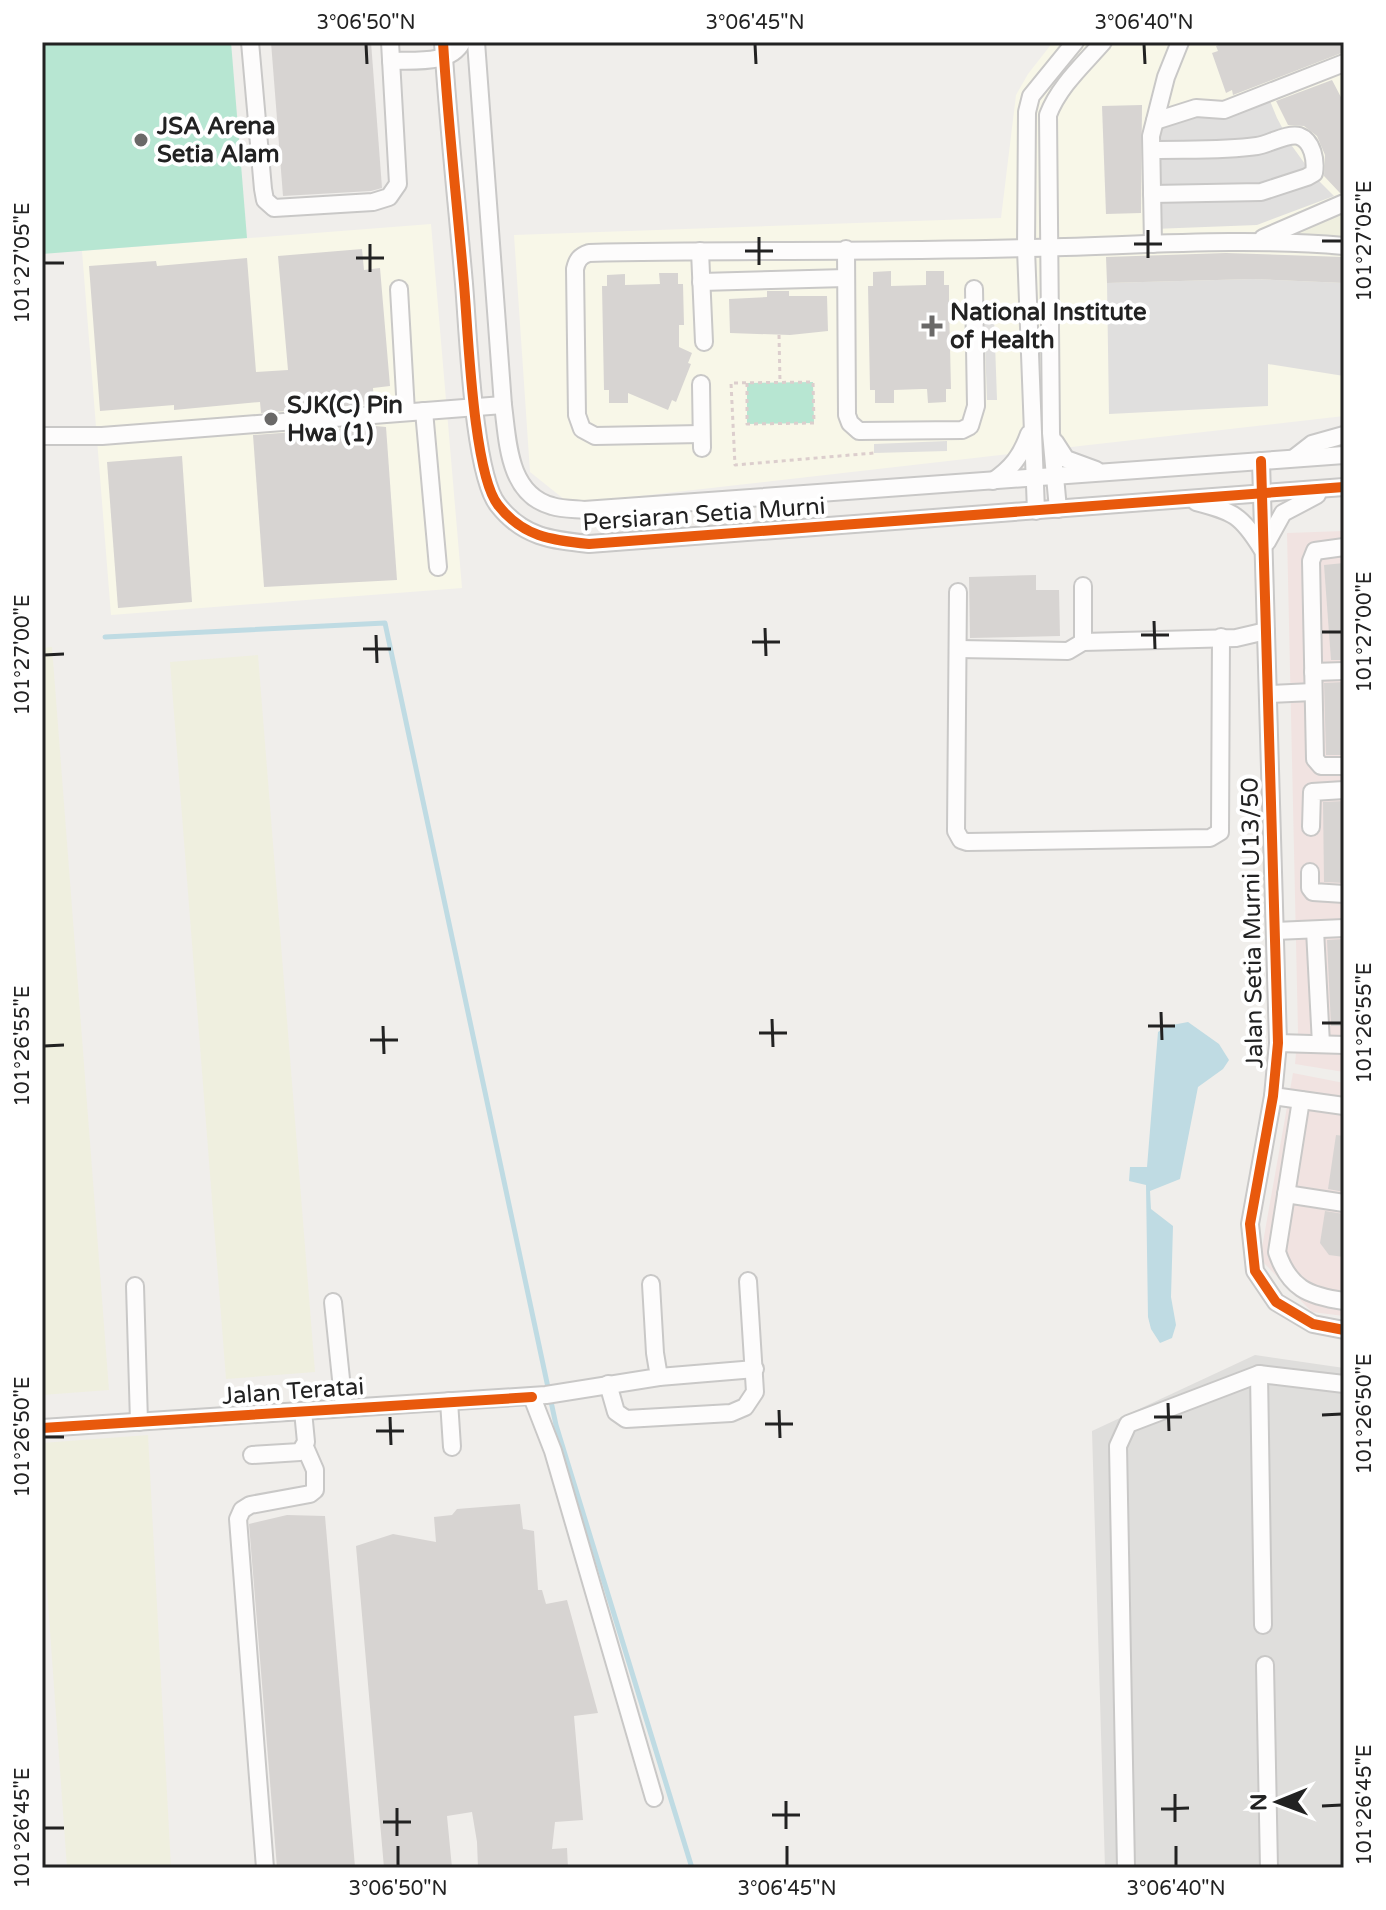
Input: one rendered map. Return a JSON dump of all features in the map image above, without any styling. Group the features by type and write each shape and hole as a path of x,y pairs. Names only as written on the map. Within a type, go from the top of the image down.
{"street":[{"path":"250,42 263,189 265,200 274,208 373,202 389,197 398,184 390,42"},
{"path":"391,61 459,49 462,42"},
{"name":"Persiaran Setia Murni","path":"476,42 503,405 511,462 522,486 536,499 552,506 584,510 1344,455"},
{"path":"1036,511 1026,249 1027,112 1031,96 1075,42"},
{"path":"1058,509 1051,433 1048,115 1063,87 1103,42"},
{"path":"1153,244 1152,150 1155,121 1166,77 1180,42"},
{"name":"Persiaran Setia Murni","path":"443,50 483,467 495,502 517,525 549,540 589,544 1343,487"},
{"path":"1155,121 1192,109 1224,110 1344,63"},
{"path":"1152,150 1253,147 1299,136 1308,144 1315,163 1314,173 1307,177 1261,192 1152,194"},
{"path":"1257,241 1344,203"},
{"path":"701,384 701,441 595,436 582,429 577,415 577,260 589,253 1026,249 1257,241 1344,246"},
{"path":"846,249 847,415 854,429 865,432 962,430 970,426 976,406 974,289"},
{"path":"700,251 704,342"},
{"path":"701,282 846,278"},
{"path":"399,289 406,412"},
{"path":"42,436 102,436 503,405"},
{"path":"424,411 438,567"},
{"path":"992,482 1022,453 1031,430"},
{"path":"1051,433 1058,450 1066,459 1108,474"},
{"path":"1294,458 1312,444 1344,435"},
{"name":"Jalan Setia Murni U13/50","path":"1261,461 1278,1043 1273,1096 1250,1224 1255,1271 1276,1302 1313,1324 1344,1330"},
{"path":"1263,550 1273,526 1283,513 1309,497 1343,487"},
{"path":"1184,499 1239,517 1263,550"},
{"path":"1344,547 1315,551 1311,561 1315,759 1321,766 1344,766"},
{"path":"1083,586 1083,642"},
{"path":"958,592 956,831 961,840 967,842 1210,838 1220,832 1221,637"},
{"path":"958,649 1068,651 1083,642 1236,638 1266,631"},
{"path":"1313,672 1344,671"},
{"path":"1268,694 1313,692"},
{"path":"1311,827 1312,792 1344,790"},
{"path":"1310,872 1313,892 1344,894"},
{"path":"1275,931 1344,928"},
{"path":"1315,930 1321,1044"},
{"path":"1278,1043 1344,1045"},
{"path":"1273,1096 1344,1106"},
{"path":"1301,1100 1277,1252 1284,1272 1302,1290 1344,1301"},
{"path":"1286,1194 1344,1203"},
{"path":"608,1384 616,1412 626,1419 723,1414 738,1410 750,1402 755,1392 755,1369 748,1281"},
{"path":"651,1284 659,1377"},
{"path":"135,1286 139,1422"},
{"path":"333,1302 344,1408"},
{"name":"Jalan Teratai","path":"42,1428 539,1396 659,1377 755,1369"},
{"path":"1259,1374 1263,1625"},
{"path":"1126,1868 1118,1446 1128,1424 1259,1374 1344,1384"},
{"path":"539,1396 654,1798"},
{"path":"449,1401 452,1447"},
{"path":"265,1868 238,1519 242,1510 250,1505 310,1494 315,1490 315,1470 305,1447 303,1411"},
{"path":"252,1455 300,1452 305,1447"},
{"path":"1265,1665 1269,1868"}],"path":[{"path":"779,335 780,382"},
{"path":"747,383 747,424 814,423 813,382 731,383 735,465 874,453"}],"shaded area":[{"name":"National Institute of Health","path":"1053,42 1344,42 1344,416 570,504 530,472 514,235 1001,218 1016,95"},
{"path":"1265,89 1292,146 1313,175 1334,196 1257,225 1153,229 1149,127"},
{"name":"SJK(C) Pin Hwa (1)","path":"431,224 462,588 111,615 82,251"},
{"path":"1253,279 1344,283 1344,376 1268,364 1268,406 1109,414 1107,283"},
{"path":"984,315 994,315 997,400 987,400"},
{"path":"947,441 947,451 874,453 874,444"},
{"path":"1344,531 1344,1072 1295,1064 1298,1032 1287,533"},
{"path":"1293,1073 1344,1083 1344,1316 1312,1312 1260,1259"},
{"path":"1255,1355 1344,1368 1344,1868 1105,1868 1092,1431"}],"green space":[{"name":"JSA Arena Setia Alam","path":"42,42 231,42 247,238 42,254"},
{"path":"1344,203 1344,246 1257,241"},
{"path":"813,382 814,423 747,424 747,383"},
{"path":"52,647 109,1390 42,1395 42,648"},
{"path":"258,655 315,1372 226,1379 170,662"},
{"path":"148,1435 171,1868 67,1868 42,1519 42,1443"}],"water":[{"path":"1188,1022 1219,1044 1229,1060 1223,1069 1198,1087 1180,1179 1150,1191 1151,1209 1173,1226 1171,1297 1176,1325 1172,1338 1160,1343 1148,1317 1146,1185 1129,1181 1130,1167 1147,1167 1158,1032 1167,1026"}],"building":[{"path":"271,42 371,42 382,188 283,196"},
{"path":"1227,42 1344,42 1344,52 1233,95 1232,90 1226,93 1212,53 1218,51 1216,46"},
{"path":"1332,80 1344,103 1344,192 1340,193 1324,176 1325,155 1317,136 1304,126 1288,125 1276,101"},
{"path":"1142,105 1141,213 1106,214 1102,106"},
{"path":"362,249 364,270 380,268 390,386 373,388 374,404 261,413 260,402 174,410 174,405 100,411 89,266 156,261 157,266 247,258 256,372 288,370 278,256"},
{"path":"1226,253 1344,257 1344,283 1253,279 1107,283 1106,257"},
{"path":"891,271 891,286 926,285 926,271 944,271 944,285 949,285 951,389 946,389 946,402 928,403 927,389 922,389 894,390 894,403 875,403 875,390 870,390 868,286 873,286 873,272"},
{"path":"659,273 678,273 678,284 683,284 684,325 679,325 679,347 692,353 688,363 691,364 676,402 672,400 668,410 628,393 628,403 609,403 609,390 604,390 602,286 607,286 607,275 625,274 625,285 660,284"},
{"path":"767,291 789,291 789,296 827,296 828,331 790,335 730,333 729,299 767,297"},
{"path":"386,427 397,580 264,587 253,435"},
{"path":"182,456 192,602 118,608 107,462"},
{"path":"1344,563 1344,660 1331,660 1324,565"},
{"path":"1036,575 1036,590 1059,590 1060,636 970,638 969,577"},
{"path":"1344,682 1344,755 1326,755 1324,683"},
{"path":"1344,801 1344,883 1324,882 1323,802"},
{"path":"1344,939 1344,1026 1331,1026 1327,940"},
{"path":"1336,1135 1344,1136 1344,1192 1328,1189"},
{"path":"1325,1211 1344,1214 1344,1257 1329,1255 1320,1243"},
{"path":"520,1504 523,1529 534,1531 538,1590 542,1590 546,1604 567,1600 598,1713 574,1716 583,1820 555,1822 552,1849 567,1848 568,1868 478,1868 472,1812 447,1816 452,1868 384,1868 356,1546 393,1534 436,1542 434,1517 452,1515 457,1509"},
{"path":"287,1515 325,1516 355,1867 277,1868 249,1524"}],"waterway":[{"path":"105,637 385,623 556,1425 692,1868"}],"cycle path":[{"path":"443,42 477,433 483,464 498,505 517,524 528,530 562,541 589,544 1344,487"},
{"path":"1261,461 1278,1043 1273,1096 1250,1224 1255,1271 1276,1302 1313,1324 1344,1330"},
{"path":"42,1428 532,1397"}],"place":[{"name":"JSA Arena Setia Alam","path":"141,140"},
{"name":"National Institute of Health","path":"932,326"},
{"name":"SJK(C) Pin Hwa (1)","path":"271,419"}]}
